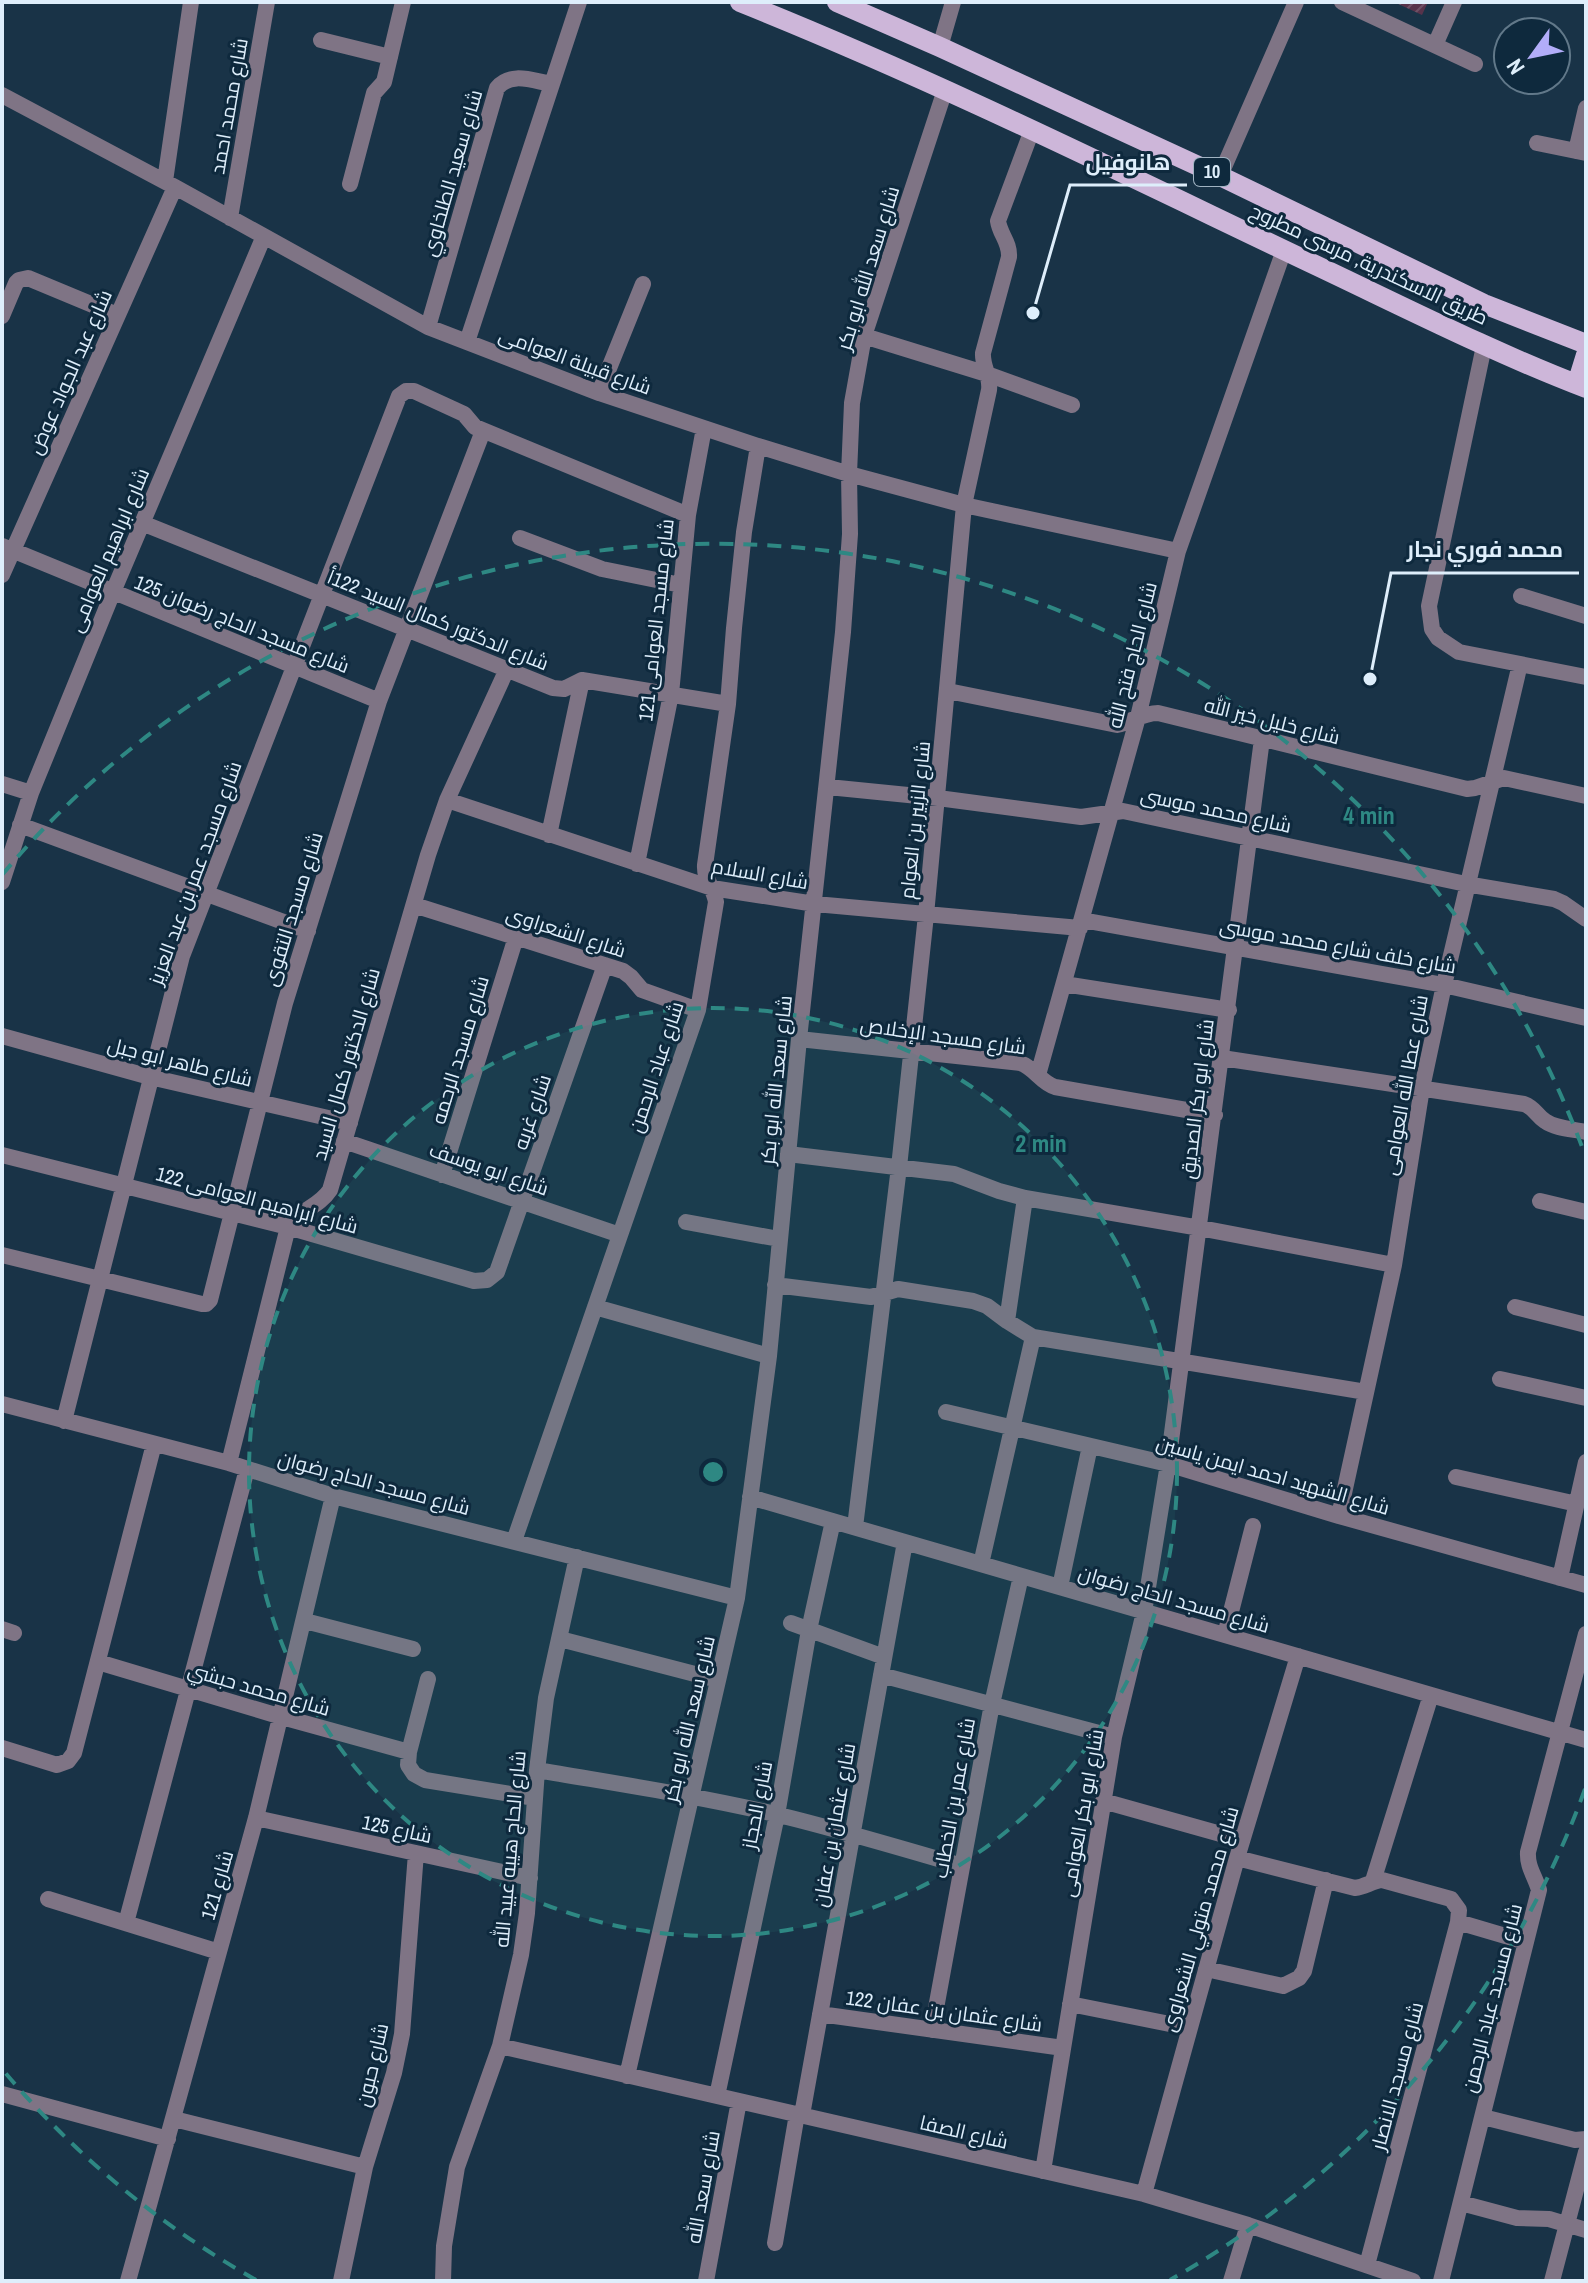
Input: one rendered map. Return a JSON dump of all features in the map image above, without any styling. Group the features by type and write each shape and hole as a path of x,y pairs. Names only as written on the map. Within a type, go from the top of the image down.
{"main road":[{"name":"طريق الاسكندرية, مرسى مطروح","path":"740,2 831,38 945,90 1484,346 1581,386"},
{"name":"طريق الاسكندرية, مرسى مطروح","path":"837,2 1220,176 1484,304 1586,344"},
{"path":"1581,386 1586,355"}],"street":[{"name":"شارع عبد الجواد عوض","path":"2,575 7,548 117,315 170,184 191,2"},
{"name":"شارع محمد احمد","path":"230,218 267,2"},
{"path":"350,184 374,93 384,82 403,2"},
{"path":"467,342 579,2"},
{"path":"940,47 953,2"},
{"path":"1220,176 1296,2"},
{"path":"1342,2 1475,64"},
{"path":"1435,45 1454,2"},
{"path":"321,40 390,57"},
{"name":"شارع سعيد الطلخاوي","path":"428,327 497,88 504,80 514,78 552,84"},
{"name":"شارع سعد الله ابو بكر","path":"627,2076 737,1598 769,1356 799,1039 828,787 850,534 852,403 864,336 945,90"},
{"name":"شارع قبيلة العوامى","path":"2,95 428,327 599,393 849,474 964,505 1178,551"},
{"path":"1537,143 1581,152 1586,108"},
{"name":"شارع الزبير بن العوام","path":"855,1527 926,915 964,505 990,383 983,353 1009,257 1008,244 998,221 1032,130"},
{"name":"شارع ابراهيم العوامى","path":"2,882 31,793 264,236"},
{"name":"شارع الحاج فتح الله","path":"1038,1075 1138,717 1178,551 1284,250"},
{"path":"2,316 16,283 28,278 117,315"},
{"path":"599,393 643,284"},
{"path":"864,336 987,374 1072,405"},
{"path":"1484,346 1429,606 1432,629 1438,638 1459,652 1586,677"},
{"name":"شارع مسجد عمر بن عبد العزيز","path":"64,1421 182,956 397,399 406,391 414,391 459,411 483,431"},
{"name":"شارع مسجد العوامى 121","path":"637,864 671,694 688,515 704,428"},
{"path":"483,431 688,515"},
{"name":"شارع مسجد التقوى","path":"100,1279 206,1304 210,1300 285,1003 379,701 483,431"},
{"name":"شارع عباد الرحمن","path":"514,1541 698,1010 716,902 705,877 705,865 728,704 743,546 758,446"},
{"name":"شارع الدكتور كمال السيد 122أ","path":"142,523 559,689 582,680 728,704"},
{"path":"520,538 602,569 681,585"},
{"name":"شارع مسجد الحاج رضوان 125","path":"7,548 379,701"},
{"path":"1521,596 1586,616"},
{"name":"شارع عطا الله العوامى","path":"1339,1516 1394,1265 1422,1088 1466,884 1520,664"},
{"name":"شارع الدكتور كمال السيد","path":"288,1227 301,1212 326,1196 332,1184 447,800 507,669"},
{"path":"549,835 582,680"},
{"name":"شارع خليل خير الله","path":"948,691 1117,725 1158,713 1467,789 1504,778 1586,796"},
{"name":"شارع ابو بكر الصديق","path":"1168,1464 1262,739"},
{"path":"2,784 31,793"},
{"name":"شارع محمد موسى","path":"828,787 1081,817 1123,811 1466,884 1554,899 1586,919"},
{"name":"شارع السلام","path":"447,800 712,888 815,904 926,915 1081,924"},
{"path":"20,825 308,931"},
{"name":"شارع الشعراوى","path":"414,905 628,973 642,990 698,1010"},
{"name":"شارع خلف شارع محمد موسى","path":"1081,924 1236,947 1444,985 1586,1018"},
{"name":"شارع مسجد الرحمه","path":"442,1175 516,937"},
{"name":"شارع غربه","path":"497,1272 605,965"},
{"path":"1064,984 1229,1010"},
{"name":"شارع طاهر ابو جبل","path":"2,1036 150,1077 350,1123"},
{"name":"شارع مسجد الإخلاص","path":"799,1039 1020,1063 1033,1069 1048,1085 1055,1087 1215,1115"},
{"path":"1222,1058 1524,1104 1536,1110 1549,1124 1586,1132"},
{"name":"شارع ابو يوسف","path":"344,1141 620,1235"},
{"path":"788,1154 954,1174 1025,1198 1394,1265"},
{"name":"شارع ابراهيم العوامى 122","path":"2,1155 288,1227 474,1281 487,1280 497,1272"},
{"path":"1007,1321 1025,1198"},
{"path":"1540,1201 1586,1212"},
{"path":"686,1222 779,1239"},
{"path":"229,1463 288,1227"},
{"path":"2,1255 100,1279"},
{"path":"775,1285 871,1297 898,1289 973,1301 987,1306 1033,1337 1366,1392"},
{"path":"595,1307 769,1356"},
{"path":"1515,1307 1586,1325"},
{"path":"981,1564 1033,1337"},
{"path":"1500,1379 1586,1398"},
{"name":"شارع مسجد الحاج رضوان","path":"2,1404 229,1463 333,1496 737,1598"},
{"name":"شارع الشهيد احمد ايمن ياسين","path":"946,1412 1168,1464 1339,1516 1586,1585"},
{"path":"2,1748 57,1765 68,1761 74,1753 154,1444"},
{"path":"1060,1587 1090,1446"},
{"path":"1560,1578 1579,1510 1586,1462"},
{"name":"شارع ابو بكر العوامى","path":"1043,2171 1114,1737 1144,1612 1168,1464"},
{"path":"126,1923 247,1469"},
{"path":"1456,1477 1579,1510"},
{"name":"شارع 121","path":"128,2281 256,1818 333,1496"},
{"name":"شارع مسجد الحاج رضوان","path":"750,1497 1586,1740"},
{"name":"شارع الحجاز","path":"717,2096 777,1815 809,1630 833,1521"},
{"path":"1225,1635 1253,1526"},
{"name":"شارع عثمان بن عفان","path":"775,2243 820,2014 905,1542"},
{"name":"شارع الحاج هيبه عبيد الله","path":"443,2281 446,2233 457,2167 500,2046 521,1955 546,1698 577,1557"},
{"name":"شارع عمر بن الخطاب","path":"932,2030 992,1704 1021,1576"},
{"path":"305,1621 413,1649"},
{"path":"791,1623 884,1657"},
{"name":"شارع مسجد عباد الرحمن","path":"1441,2281 1539,1890 1527,1862 1528,1852 1586,1634"},
{"path":"560,1639 718,1680"},
{"name":"شارع محمد متولي الشعراوى","path":"1144,2194 1242,1840 1298,1656"},
{"name":"شارع محمد حبشي","path":"98,1662 409,1752"},
{"path":"881,1675 1114,1737"},
{"path":"428,1679 409,1752 408,1765 414,1774 425,1780 535,1798"},
{"path":"1373,1881 1431,1695"},
{"path":"537,1770 777,1815 962,1866"},
{"path":"1103,1801 1242,1840"},
{"name":"شارع 125","path":"256,1818 530,1878"},
{"name":"شارع حبون","path":"341,2281 365,2167 394,2073 402,2034 416,1853"},
{"path":"1237,1858 1355,1888 1382,1880 1451,1899 1459,1910 1458,1922 1526,1942"},
{"path":"1206,1969 1283,1986 1299,1978 1304,1971 1326,1880"},
{"path":"48,1899 219,1952"},
{"name":"شارع مسجد الانصار","path":"1371,2272 1458,1922"},
{"path":"1070,2004 1190,2028"},
{"name":"شارع عثمان بن عفان 122","path":"820,2014 1063,2048"},
{"name":"شارع الصفا","path":"500,2046 1144,2194 1248,2225 1371,2272 1413,2281"},
{"path":"2,2094 168,2139"},
{"name":"شارع سعد الله","path":"706,2281 739,2101"},
{"path":"1483,2117 1575,2140 1586,2139"},
{"path":"174,2119 365,2167"},
{"path":"1552,2281 1586,2152"},
{"path":"1461,2203 1509,2216 1549,2219 1586,2230"},
{"path":"1231,2281 1248,2225"}],"building":[{"path":"1394,2 1428,2 1422,15"}],"place":[{"name":"هانوفيل","path":"1033,313"},
{"name":"محمد فوري نجار","path":"1370,679"}]}
